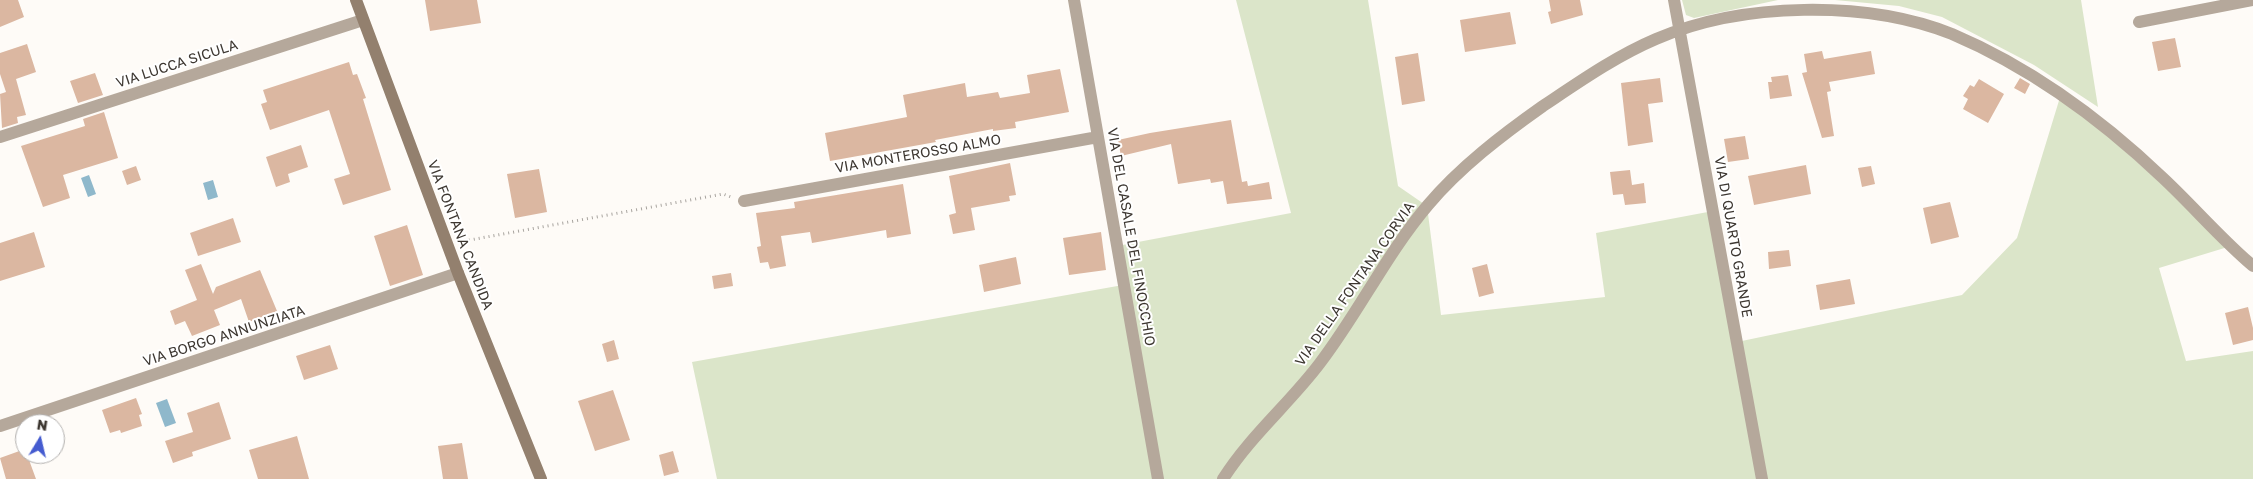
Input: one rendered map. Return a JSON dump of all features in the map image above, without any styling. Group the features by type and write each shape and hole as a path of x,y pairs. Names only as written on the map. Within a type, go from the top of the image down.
{"main road":[{"name":"VIA FONTANA CANDIDA","path":"356,0 458,274 541,479"}],"street":[{"name":"VIA DEL CASALE DEL FINOCCHIO","path":"1074,0 1158,479"},
{"name":"VIA DI QUARTO GRANDE","path":"1674,0 1762,479"},
{"path":"2139,22 2252,0"},
{"name":"VIA DELLA FONTANA CORVIA","path":"1223,479 1263,427 1319,365 1405,235 1444,188 1503,136 1552,100 1634,50 1679,30 1754,13 1803,8 1890,15 1945,30 2013,64 2096,119 2160,175 2253,266"},
{"name":"VIA LUCCA SICULA","path":"0,137 363,20"},
{"name":"VIA MONTEROSSO ALMO","path":"744,201 1098,137"},
{"name":"VIA BORGO ANNUNZIATA","path":"0,426 458,274"}],"path":[{"path":"447,244 724,194 744,201"}],"green space":[{"path":"1236,0 1368,0 1398,186 1427,206 1441,315 1605,297 1596,233 1713,211 1737,342 1962,295 2017,238 2061,94 2231,246 2159,268 2186,361 2253,351 2253,479 717,479 692,362 1123,285 1117,246 1291,213"},
{"path":"1682,0 1778,0 1694,18 1686,15"},
{"path":"1835,0 2081,0 2098,107 2034,65 1942,17 1899,6"}],"water":[{"path":"89,175 96,194 88,197 81,178"},
{"path":"213,180 218,197 208,200 203,183"},
{"path":"167,399 176,423 165,427 156,403"}],"building":[{"path":"0,0 18,0 24,17 0,27"},
{"path":"425,0 477,0 481,23 430,31"},
{"path":"1549,0 1580,0 1583,15 1551,24 1548,12 1551,11"},
{"path":"1510,12 1516,44 1465,52 1460,20"},
{"path":"2175,38 2181,67 2158,71 2152,42"},
{"path":"27,44 36,72 16,79 26,115 17,117 18,123 2,128 0,94 6,92 0,74 0,53"},
{"path":"1822,51 1824,59 1871,51 1875,74 1829,82 1831,91 1827,92 1834,136 1822,138 1802,73 1807,72 1804,54"},
{"path":"1418,53 1425,101 1402,105 1395,57"},
{"path":"349,62 353,75 357,74 366,98 363,99 391,190 343,205 334,179 350,174 329,110 270,130 261,104 267,102 263,90"},
{"path":"1060,69 1069,112 1015,122 1016,128 993,131 993,129 935,140 936,142 830,161 825,133 907,117 903,95 965,83 967,97 998,92 1000,98 1030,93 1027,75"},
{"path":"95,73 103,95 78,103 70,81"},
{"path":"1788,75 1792,96 1770,99 1768,82 1772,82 1771,77"},
{"path":"1660,78 1663,102 1648,104 1653,142 1628,146 1621,83"},
{"path":"2020,78 2030,84 2025,94 2014,88"},
{"path":"1979,79 2004,94 1988,123 1963,109 1968,99 1963,96 1970,85 1974,87"},
{"path":"104,112 118,158 63,175 70,198 43,207 21,146 85,126 83,119"},
{"path":"1231,120 1242,182 1247,181 1248,186 1269,182 1272,199 1227,204 1223,181 1211,183 1210,179 1178,184 1171,144 1121,156 1118,140"},
{"path":"1745,136 1749,159 1728,162 1724,139"},
{"path":"301,145 308,167 288,174 290,182 276,187 266,157"},
{"path":"1010,163 1016,195 1009,196 1010,201 971,208 975,230 953,234 949,215 956,213 949,176"},
{"path":"1806,165 1811,194 1754,205 1748,176"},
{"path":"136,166 141,180 127,185 122,171"},
{"path":"1871,166 1875,184 1862,187 1858,168"},
{"path":"539,169 547,212 515,218 507,174"},
{"path":"1630,170 1632,185 1644,183 1646,203 1625,205 1623,194 1613,195 1610,172"},
{"path":"903,184 911,234 887,238 886,230 812,243 810,232 781,236 786,266 770,269 768,262 760,263 757,247 761,246 756,213 795,208 794,202"},
{"path":"1950,202 1959,237 1931,244 1923,208"},
{"path":"233,218 241,242 198,256 190,233"},
{"path":"407,225 423,275 390,286 374,236"},
{"path":"34,232 45,267 0,281 0,243"},
{"path":"1101,232 1106,270 1069,275 1063,238"},
{"path":"1789,250 1791,266 1769,269 1768,252"},
{"path":"1016,257 1021,284 984,292 979,265"},
{"path":"201,264 213,294 216,287 260,270 277,311 249,322 241,299 214,310 220,325 192,336 185,321 175,325 170,311 197,300 185,270"},
{"path":"1487,264 1494,293 1479,297 1472,268"},
{"path":"731,273 733,286 714,289 712,276"},
{"path":"1850,279 1855,304 1820,310 1816,285"},
{"path":"2248,307 2253,328 2253,340 2233,345 2225,313"},
{"path":"614,340 619,359 607,362 602,344"},
{"path":"330,345 338,369 304,380 296,356"},
{"path":"613,390 630,440 595,451 578,401"},
{"path":"136,398 142,414 139,415 142,426 121,433 120,430 110,433 102,410"},
{"path":"219,402 231,439 192,452 193,456 173,463 165,441 193,432 187,413"},
{"path":"297,436 309,479 258,479 249,450"},
{"path":"462,443 468,479 443,479 438,446"},
{"path":"673,451 679,472 664,476 659,455"},
{"path":"15,453 15,464 30,464 36,479 6,479 0,458"}]}
